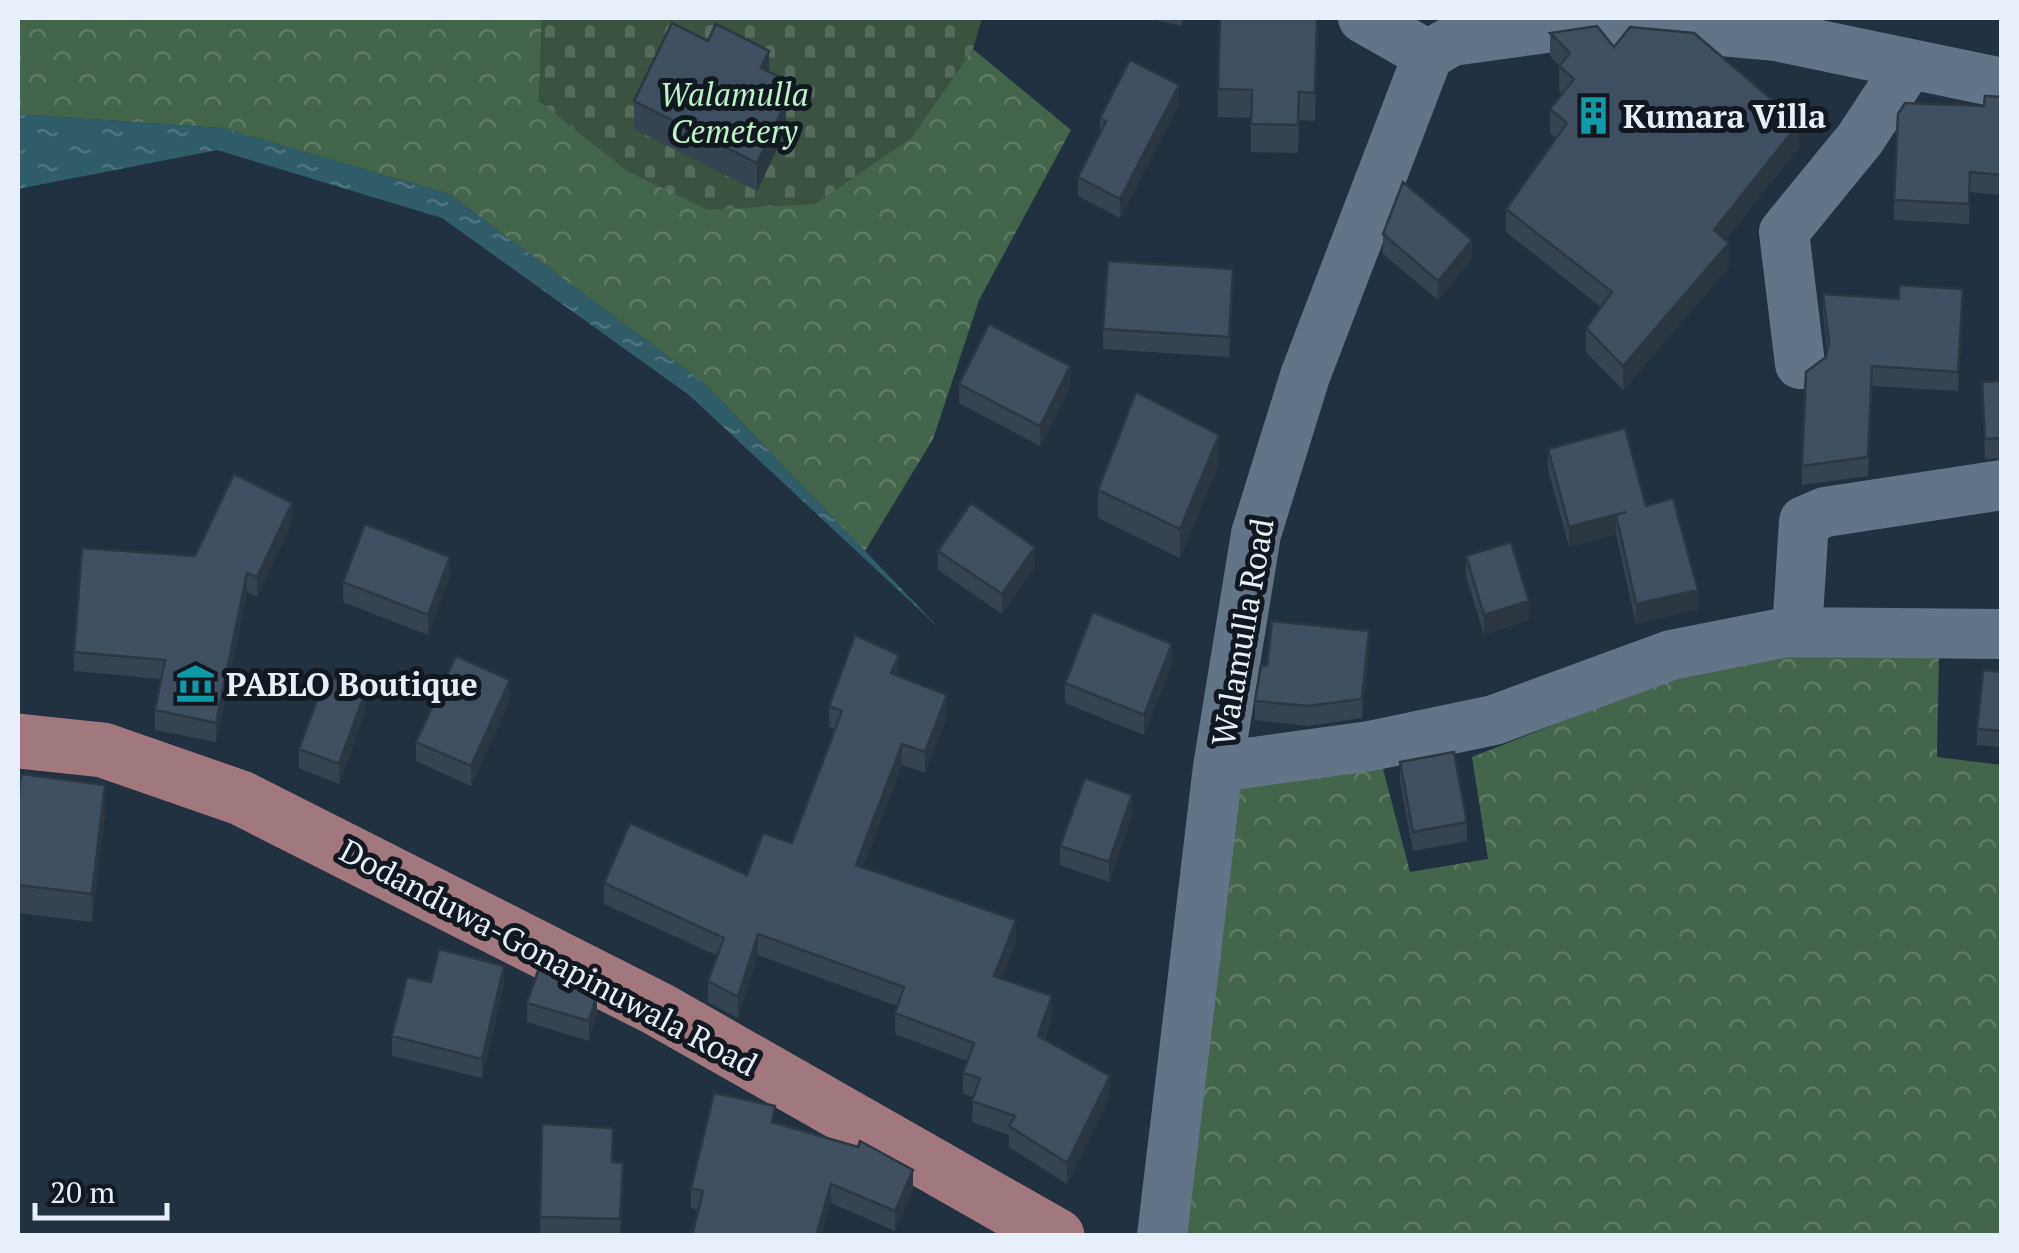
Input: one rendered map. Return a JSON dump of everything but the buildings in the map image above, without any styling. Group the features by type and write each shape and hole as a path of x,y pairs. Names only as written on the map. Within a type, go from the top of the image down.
{"main road":[{"name":"Dodanduwa-Gonapinuwala Road","path":"18,741 103,750 240,798 658,1009 1058,1236"}],"street":[{"path":"1363,18 1428,55 1452,41 1605,20 1776,36 2002,83"},
{"name":"Walamulla Road","path":"1162,1236 1218,768 1256,534 1304,376 1428,55"},
{"path":"1800,364 1784,232 1860,139 1908,66"},
{"path":"1797,632 1804,520 1826,512 2002,485"},
{"path":"1218,768 1370,746 1494,720 1671,655 1797,632 2002,634"}],"green space":[{"path":"18,18 542,18 539,102 910,139 973,49 1071,130 979,300 933,439 865,551 704,383 449,194 222,128 18,114"},
{"name":"Walamulla Cemetery","path":"542,18 982,18 973,49 910,139 815,204 708,210 627,171 539,101"},
{"path":"1800,649 1939,653 1937,757 2001,765 2001,1235 1175,1236 1227,787 1382,765 1410,872 1488,859 1472,757 1672,678"}],"water":[{"path":"18,114 222,128 449,194 704,383 940,629 689,395 442,218 217,150 18,189"}],"place":[{"name":"Kumara Villa","path":"1593,116"},
{"name":"PABLO Boutique","path":"196,684"}]}
